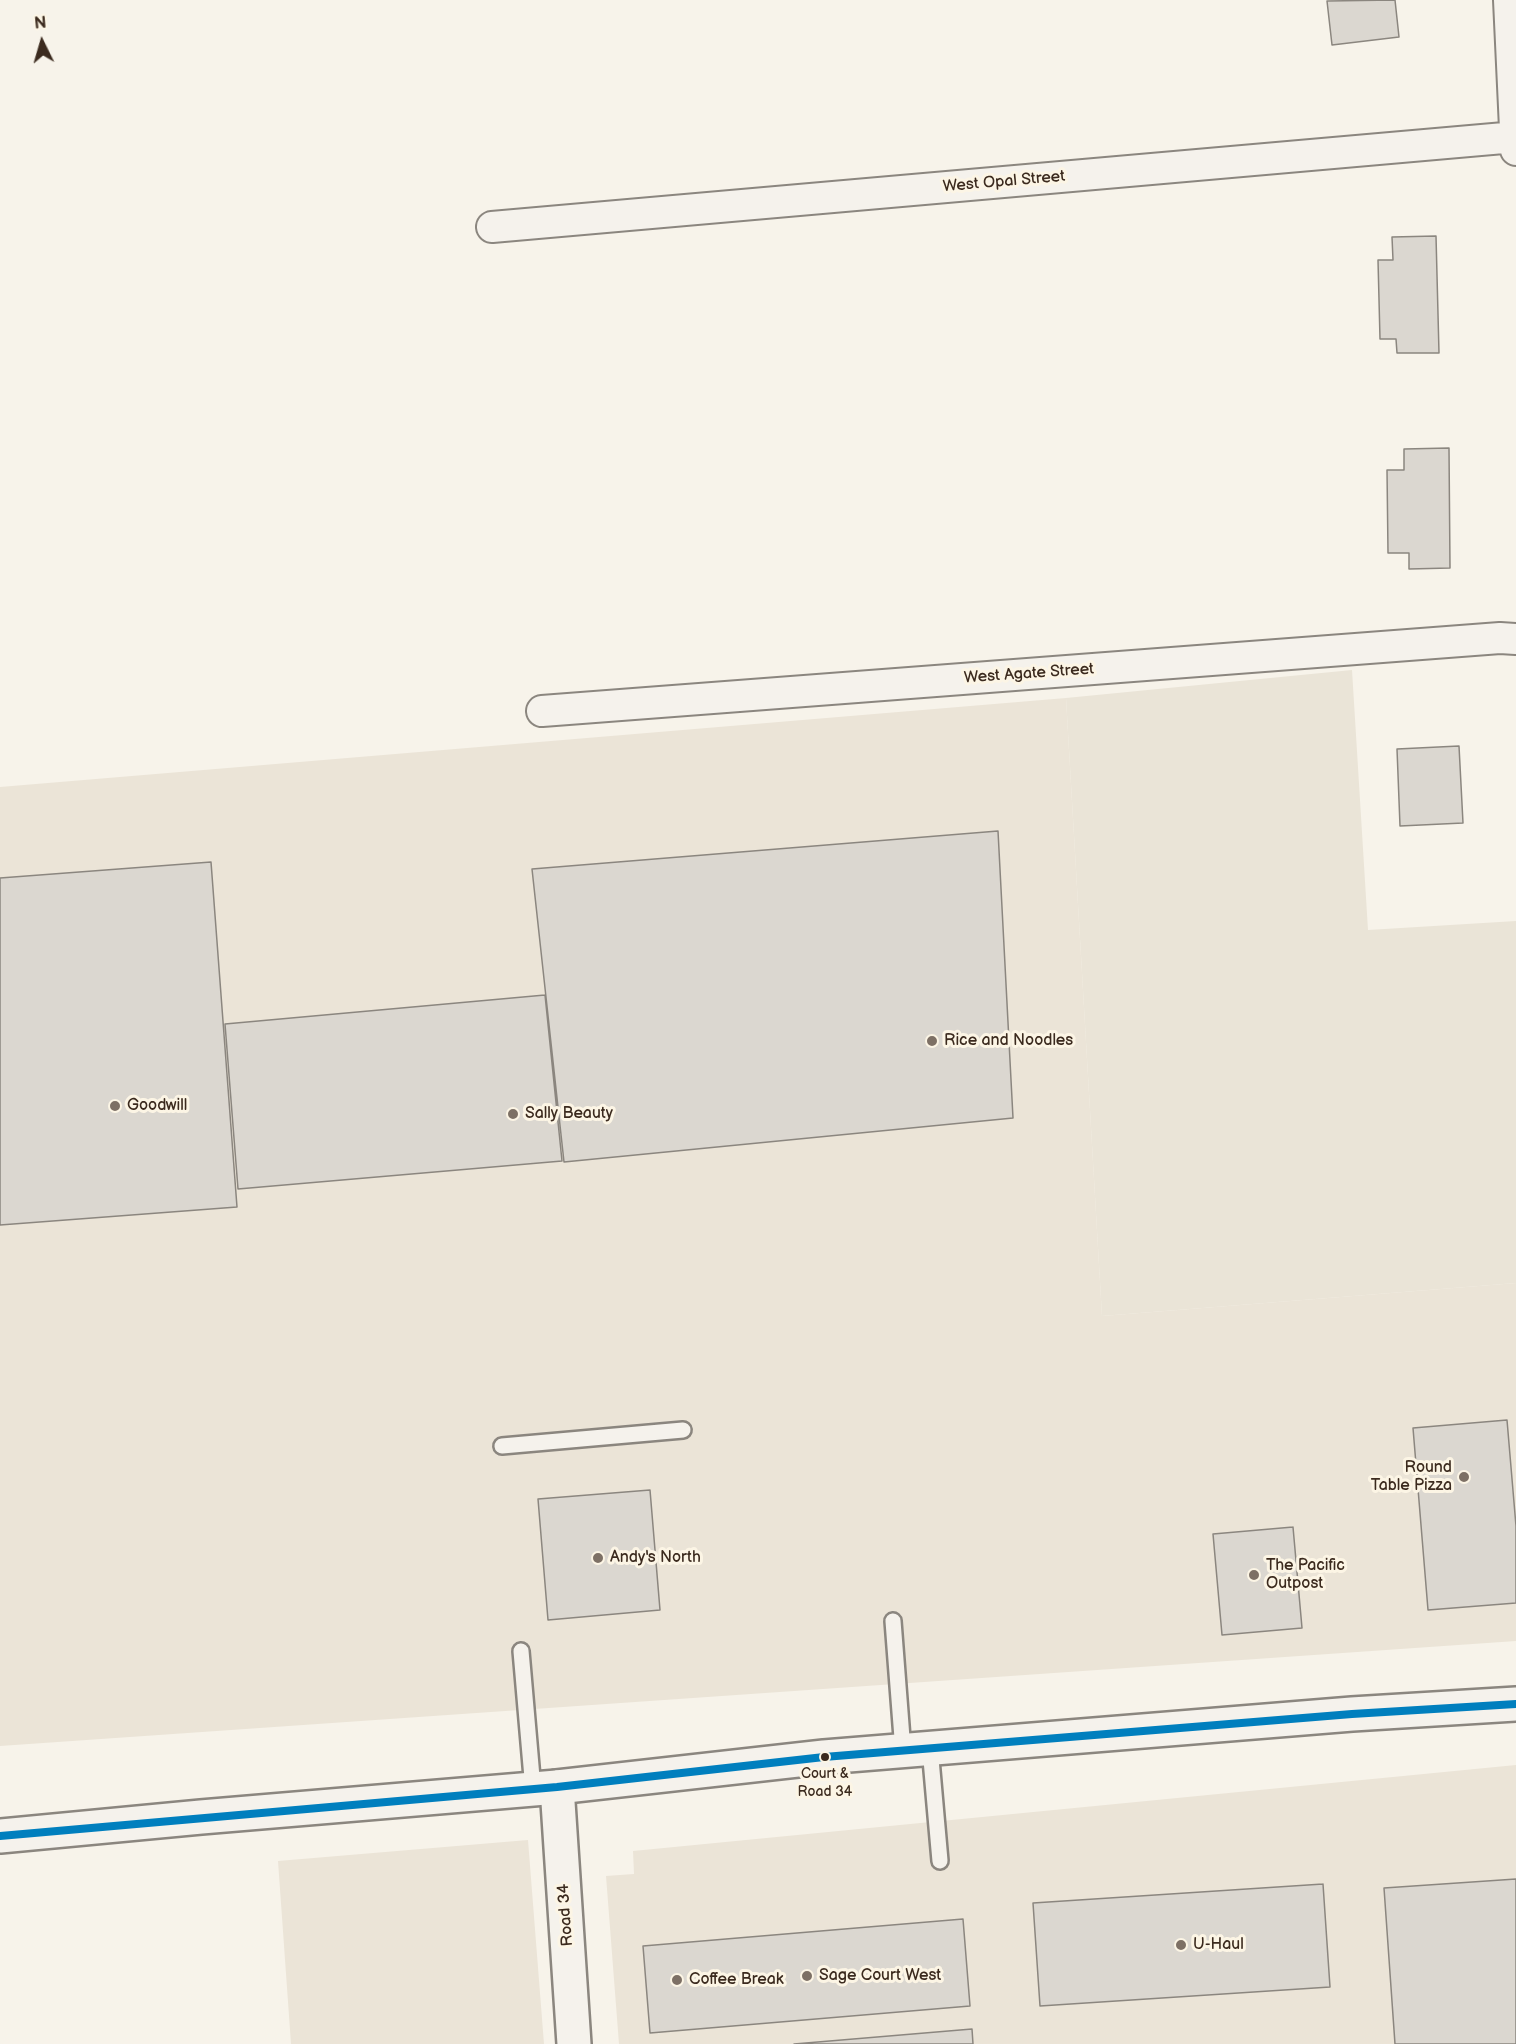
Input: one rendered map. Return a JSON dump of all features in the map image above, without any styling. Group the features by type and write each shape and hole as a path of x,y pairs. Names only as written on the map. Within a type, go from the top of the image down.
{"main road":[{"path":"0,1836 545,1788 824,1757 1352,1714 1516,1704"},
{"name":"Road 34","path":"545,1788 574,2044"}],"street":[{"path":"1509,0 1516,141"},
{"name":"West Opal Street","path":"492,227 1516,141"},
{"name":"West Agate Street","path":"542,711 1500,638 1516,639"}],"lane":[{"path":"502,1446 683,1430"},
{"path":"893,1621 916,1750 940,1861"},
{"path":"521,1651 545,1788"}],"shaded area":[{"path":"1352,670 1368,930 1516,921 1516,1283 1102,1316 1066,698"},
{"path":"1066,698 1102,1316 1516,1283 1516,1641 0,1746 0,787"},
{"path":"1516,1765 1516,2044 619,2044 606,1876 634,1874 633,1851"},
{"path":"528,1840 544,2044 291,2044 278,1861"}],"building":[{"path":"1395,0 1399,37 1332,45 1327,1"},
{"path":"1436,236 1439,353 1397,353 1396,339 1380,339 1378,260 1393,260 1392,237"},
{"path":"1449,448 1450,568 1409,569 1409,553 1388,553 1387,470 1404,470 1404,449"},
{"path":"1459,746 1463,823 1400,826 1397,749"},
{"path":"998,831 1013,1118 564,1162 532,869"},
{"name":"Goodwill","path":"211,862 237,1207 0,1225 0,878"},
{"path":"545,995 562,1161 238,1189 225,1024"},
{"name":"Round Table Pizza","path":"1507,1420 1516,1526 1516,1603 1428,1610 1413,1428"},
{"path":"650,1490 660,1610 548,1620 538,1499"},
{"path":"1293,1527 1302,1628 1222,1635 1213,1534"},
{"path":"1516,1879 1516,2044 1395,2044 1384,1888"},
{"name":"U-Haul","path":"1323,1884 1330,1987 1040,2006 1033,1903"},
{"name":"Sage Court West","path":"963,1919 970,2006 650,2033 643,1946"},
{"path":"972,2029 973,2044 794,2044"}],"transit line":[{"path":"0,1836 557,1787 824,1757 1352,1714 1516,1704"}],"place":[{"name":"Rice and Noodles","path":"932,1041"},
{"name":"Goodwill","path":"115,1106"},
{"name":"Sally Beauty","path":"513,1114"},
{"name":"Round Table Pizza","path":"1464,1477"},
{"name":"Andy's North","path":"598,1558"},
{"name":"The Pacific Outpost","path":"1254,1575"},
{"name":"Court & Road 34","path":"825,1757"},
{"name":"U-Haul","path":"1181,1945"},
{"name":"Sage Court West","path":"807,1976"},
{"name":"Coffee Break","path":"677,1980"}]}
